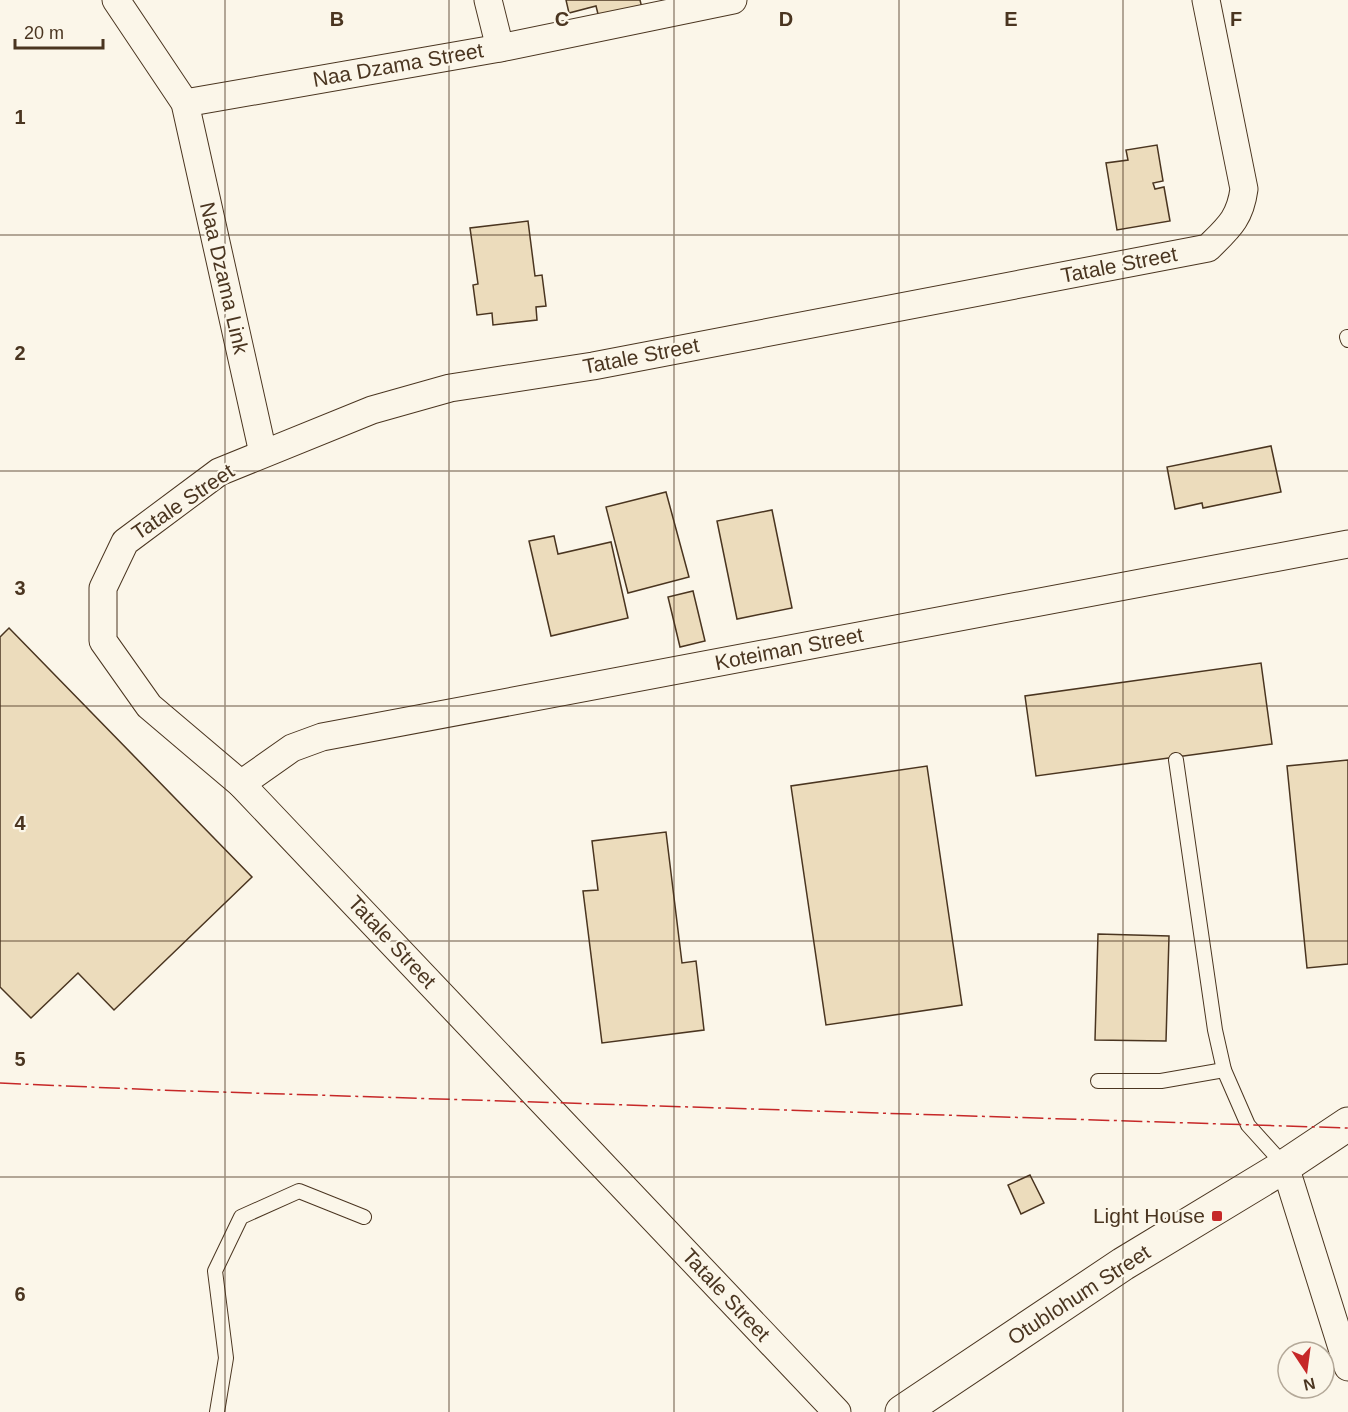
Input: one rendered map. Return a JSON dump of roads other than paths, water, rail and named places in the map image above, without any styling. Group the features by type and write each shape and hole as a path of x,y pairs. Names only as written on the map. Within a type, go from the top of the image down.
{"street":[{"path":"116,0 185,103"},
{"path":"488,0 500,48"},
{"name":"Naa Dzama Street","path":"185,103 500,48 733,0"},
{"name":"Tatale Street","path":"837,1412 241,784 149,706 103,641 103,588 125,542 219,472 372,410 450,388 593,366 1208,248 1233,224 1241,208 1244,189 1206,0"},
{"name":"Naa Dzama Link","path":"185,103 263,453"},
{"name":"Koteiman Street","path":"241,784 292,748 322,736 1348,544"},
{"name":"Otublohum Street","path":"902,1412 1123,1264 1285,1166 1348,1124"},
{"path":"1285,1166 1348,1367"}],"lane":[{"path":"1176,760 1215,1030 1224,1070 1248,1125 1285,1166"},
{"path":"1098,1081 1161,1081 1224,1070"},
{"path":"217,1412 226,1358 215,1271 241,1217 299,1191 364,1216"}],"place":[{"name":"Light House","path":"1217,1216"}]}
